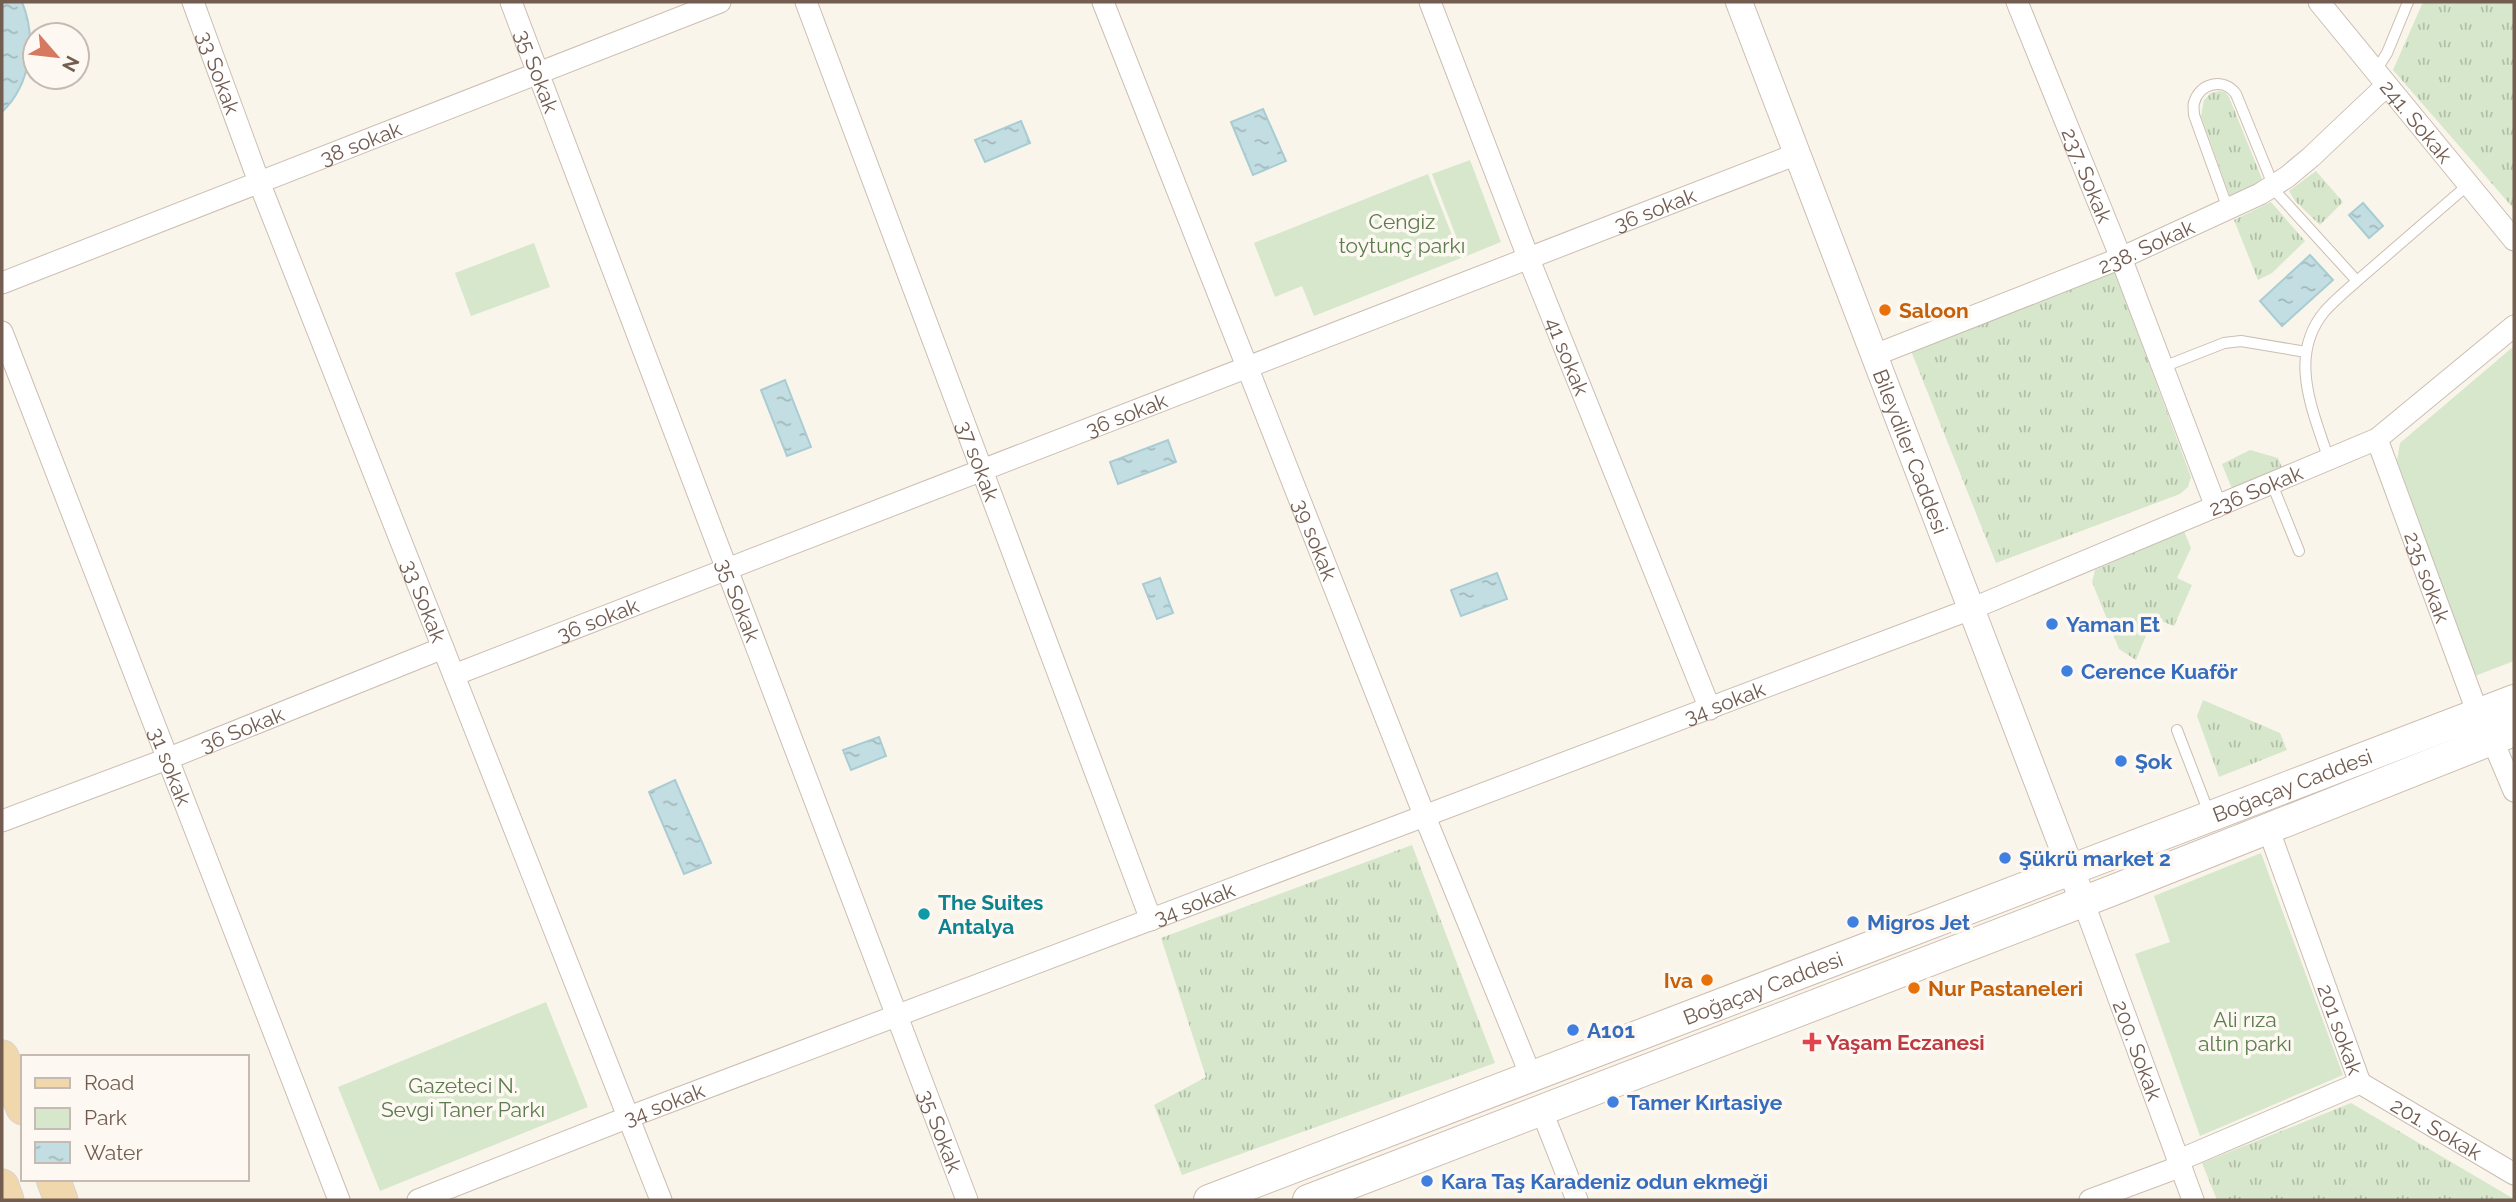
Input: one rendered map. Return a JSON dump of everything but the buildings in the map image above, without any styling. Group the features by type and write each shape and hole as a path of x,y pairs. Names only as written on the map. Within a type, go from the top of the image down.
{"main road":[{"name":"Boğaçay Caddesi","path":"1308,1200 2267,828 2495,728 2514,700"},
{"name":"Boğaçay Caddesi","path":"1209,1200 2210,816 2495,728"},
{"path":"2,1057 21,1103"},
{"path":"53,1181 61,1200"},
{"path":"2,1186 7,1200"}],"street":[{"name":"33 Sokak","path":"193,2 259,183 661,1200"},
{"name":"35 Sokak","path":"512,2 967,1200"},
{"name":"38 sokak","path":"2,283 720,2"},
{"name":"37 sokak","path":"806,2 1152,920"},
{"name":"39 sokak","path":"1102,2 1425,817 1531,1076"},
{"name":"41 sokak","path":"1430,2 1528,257 1710,709"},
{"name":"Bileydiler Caddesi","path":"1739,2 2083,901"},
{"name":"237. Sokak","path":"2017,2 2121,258 2216,507"},
{"name":"241. Sokak","path":"2319,2 2514,240"},
{"name":"238. Sokak","path":"1875,355 2121,258 2273,186 2311,157 2381,79"},
{"name":"36 sokak","path":"454,675 1797,154"},
{"name":"236 Sokak","path":"1972,609 2377,439 2514,326"},
{"name":"31 sokak","path":"2,332 339,1200"},
{"name":"235 sokak","path":"2377,439 2495,728 2514,791"},
{"name":"34 sokak","path":"418,1200 629,1117 1972,609"},
{"name":"36 Sokak","path":"2,821 167,759 443,648"},
{"name":"201 sokak","path":"2090,1200 2360,1083 2267,828"},
{"name":"200. Sokak","path":"2083,901 2193,1200"},
{"name":"201. Sokak","path":"2360,1083 2514,1174"},
{"path":"1541,1109 1577,1200"}],"lane":[{"path":"2381,79 2391,44 2408,2"},
{"path":"2228,209 2194,115 2193,103 2198,95 2211,85 2226,83 2236,94 2273,186 2286,205 2357,281"},
{"path":"2329,460 2308,396 2304,374 2306,352 2317,323 2324,312 2357,281 2469,184"},
{"path":"2163,367 2224,344 2241,341 2306,352"},
{"path":"2272,484 2299,551"},
{"path":"2177,730 2210,816"}],"green space":[{"path":"2423,2 2514,2 2514,209 2393,70"},
{"path":"2225,92 2229,97 2262,179 2230,197 2201,116 2204,100 2211,93"},
{"path":"1470,160 1501,242 1464,257 1432,174"},
{"path":"2316,171 2343,202 2320,225 2295,201 2289,191"},
{"name":"Cengiz toytunç parkı","path":"1428,174 1461,258 1314,316 1302,286 1275,297 1254,243"},
{"path":"2271,202 2305,241 2272,273 2258,280 2234,220"},
{"path":"534,243 550,287 471,316 455,273"},
{"path":"2114,269 2191,477 2188,487 2180,494 1996,563 1911,351"},
{"path":"2514,346 2514,661 2475,676 2397,460 2400,443"},
{"path":"2250,450 2278,458 2284,472 2234,494 2222,464"},
{"path":"2184,531 2191,548 2177,578 2192,585 2174,626 2153,618 2136,660 2119,649 2092,582 2095,570"},
{"path":"2203,700 2280,733 2287,750 2219,777 2197,716"},
{"path":"1412,845 1495,1063 1182,1175 1154,1105 1206,1077 1161,938"},
{"name":"Ali rıza altın parkı","path":"2261,853 2343,1075 2200,1136 2135,954 2170,942 2154,896"},
{"name":"Gazeteci N. Sevgi Taner Parkı","path":"546,1002 588,1107 380,1191 338,1087"},
{"path":"2351,1103 2514,1200 2217,1200 2202,1163"}],"water":[{"path":"2,2 22,2 28,21 21,21 21,83 12,101 2,112"},
{"path":"1263,109 1286,161 1253,175 1231,122"},
{"path":"1021,121 1030,143 985,162 975,140"},
{"path":"2363,203 2383,226 2369,238 2349,215"},
{"path":"2310,255 2333,280 2282,326 2260,301"},
{"path":"785,380 811,447 787,456 761,390"},
{"path":"1168,440 1176,462 1118,484 1110,462"},
{"path":"1497,573 1507,599 1461,616 1451,590"},
{"path":"1160,578 1173,613 1157,619 1143,584"},
{"path":"879,737 886,756 851,770 843,750"},
{"path":"675,780 711,863 684,874 649,792"}],"place":[{"name":"Saloon","path":"1885,310"},
{"name":"Yaman Et","path":"2052,624"},
{"name":"Cerence Kuaför","path":"2067,671"},
{"name":"Şok","path":"2121,761"},
{"name":"Şükrü market 2","path":"2005,858"},
{"name":"The Suites Antalya","path":"924,914"},
{"name":"Migros Jet","path":"1853,922"},
{"name":"Iva","path":"1707,980"},
{"name":"Nur Pastaneleri","path":"1914,988"},
{"name":"A101","path":"1573,1030"},
{"name":"Yaşam Eczanesi","path":"1812,1042"},
{"name":"Tamer Kırtasiye","path":"1613,1102"},
{"name":"Kara Taş Karadeniz odun ekmeği","path":"1427,1181"}]}
